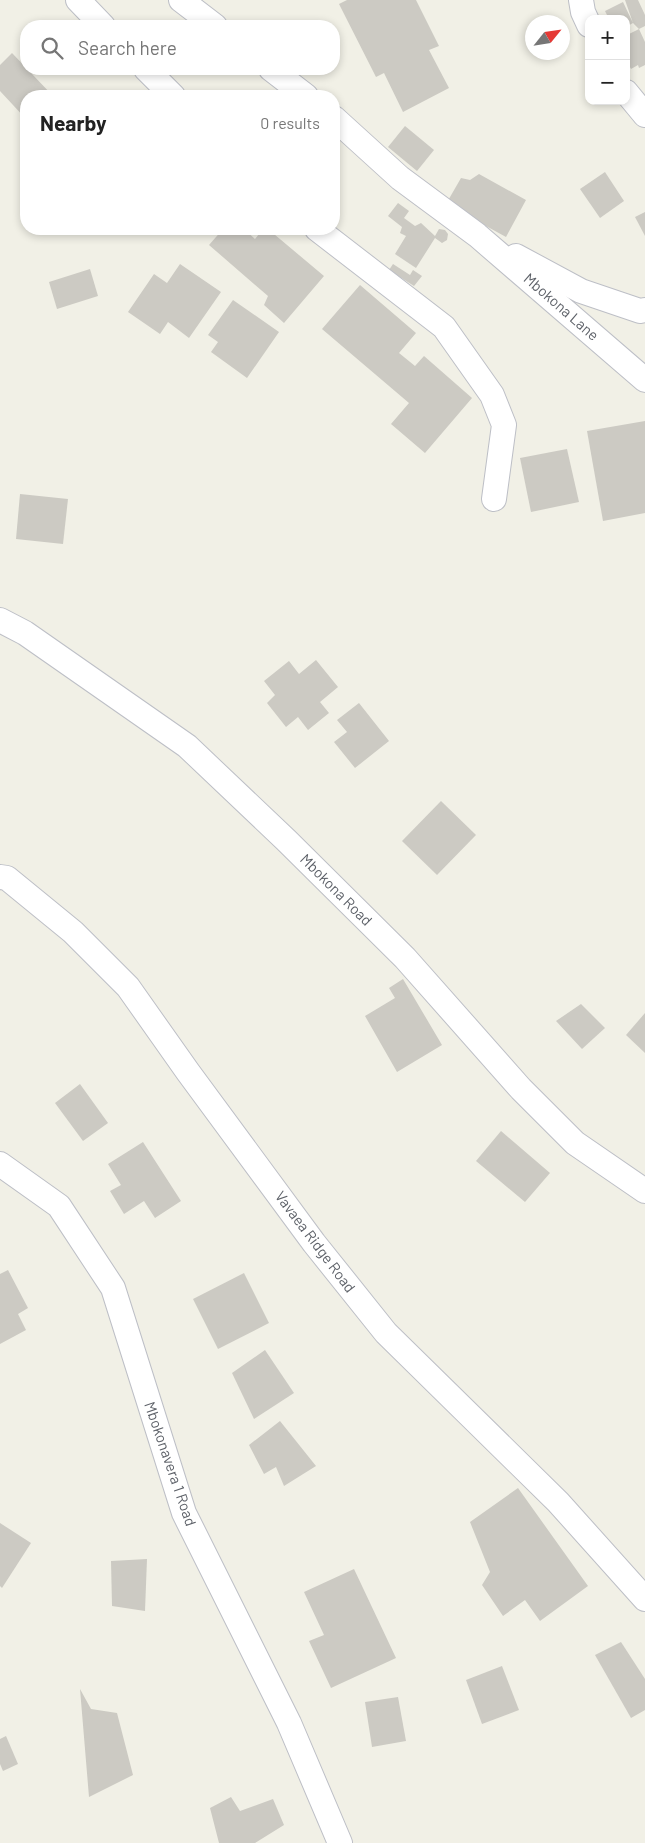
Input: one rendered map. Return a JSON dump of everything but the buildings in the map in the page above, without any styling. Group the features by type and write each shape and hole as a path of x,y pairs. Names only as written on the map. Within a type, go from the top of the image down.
{"street":[{"path":"78,0 98,20"},
{"path":"181,0 207,20"},
{"path":"582,0 582,12 585,18"},
{"path":"152,75 167,90"},
{"path":"279,75 298,90"},
{"path":"630,97 645,115"},
{"name":"Mbokona Lane","path":"340,123 400,178 477,235 645,380"},
{"path":"325,235 444,327 492,395 504,425 494,499"},
{"name":"Mbokona Lane","path":"477,235 581,291 640,311 645,310"},
{"name":"Mbokona Road","path":"0,620 25,633 187,746 286,840 404,958 521,1089 575,1143 645,1191"},
{"name":"Vavaea Ridge Road","path":"0,877 7,878 73,932 128,987 188,1072 314,1242 386,1333 558,1502 645,1598"},
{"name":"Mbokonavera 1 Road","path":"0,1164 59,1206 113,1288 184,1513 289,1723 340,1843"}]}
